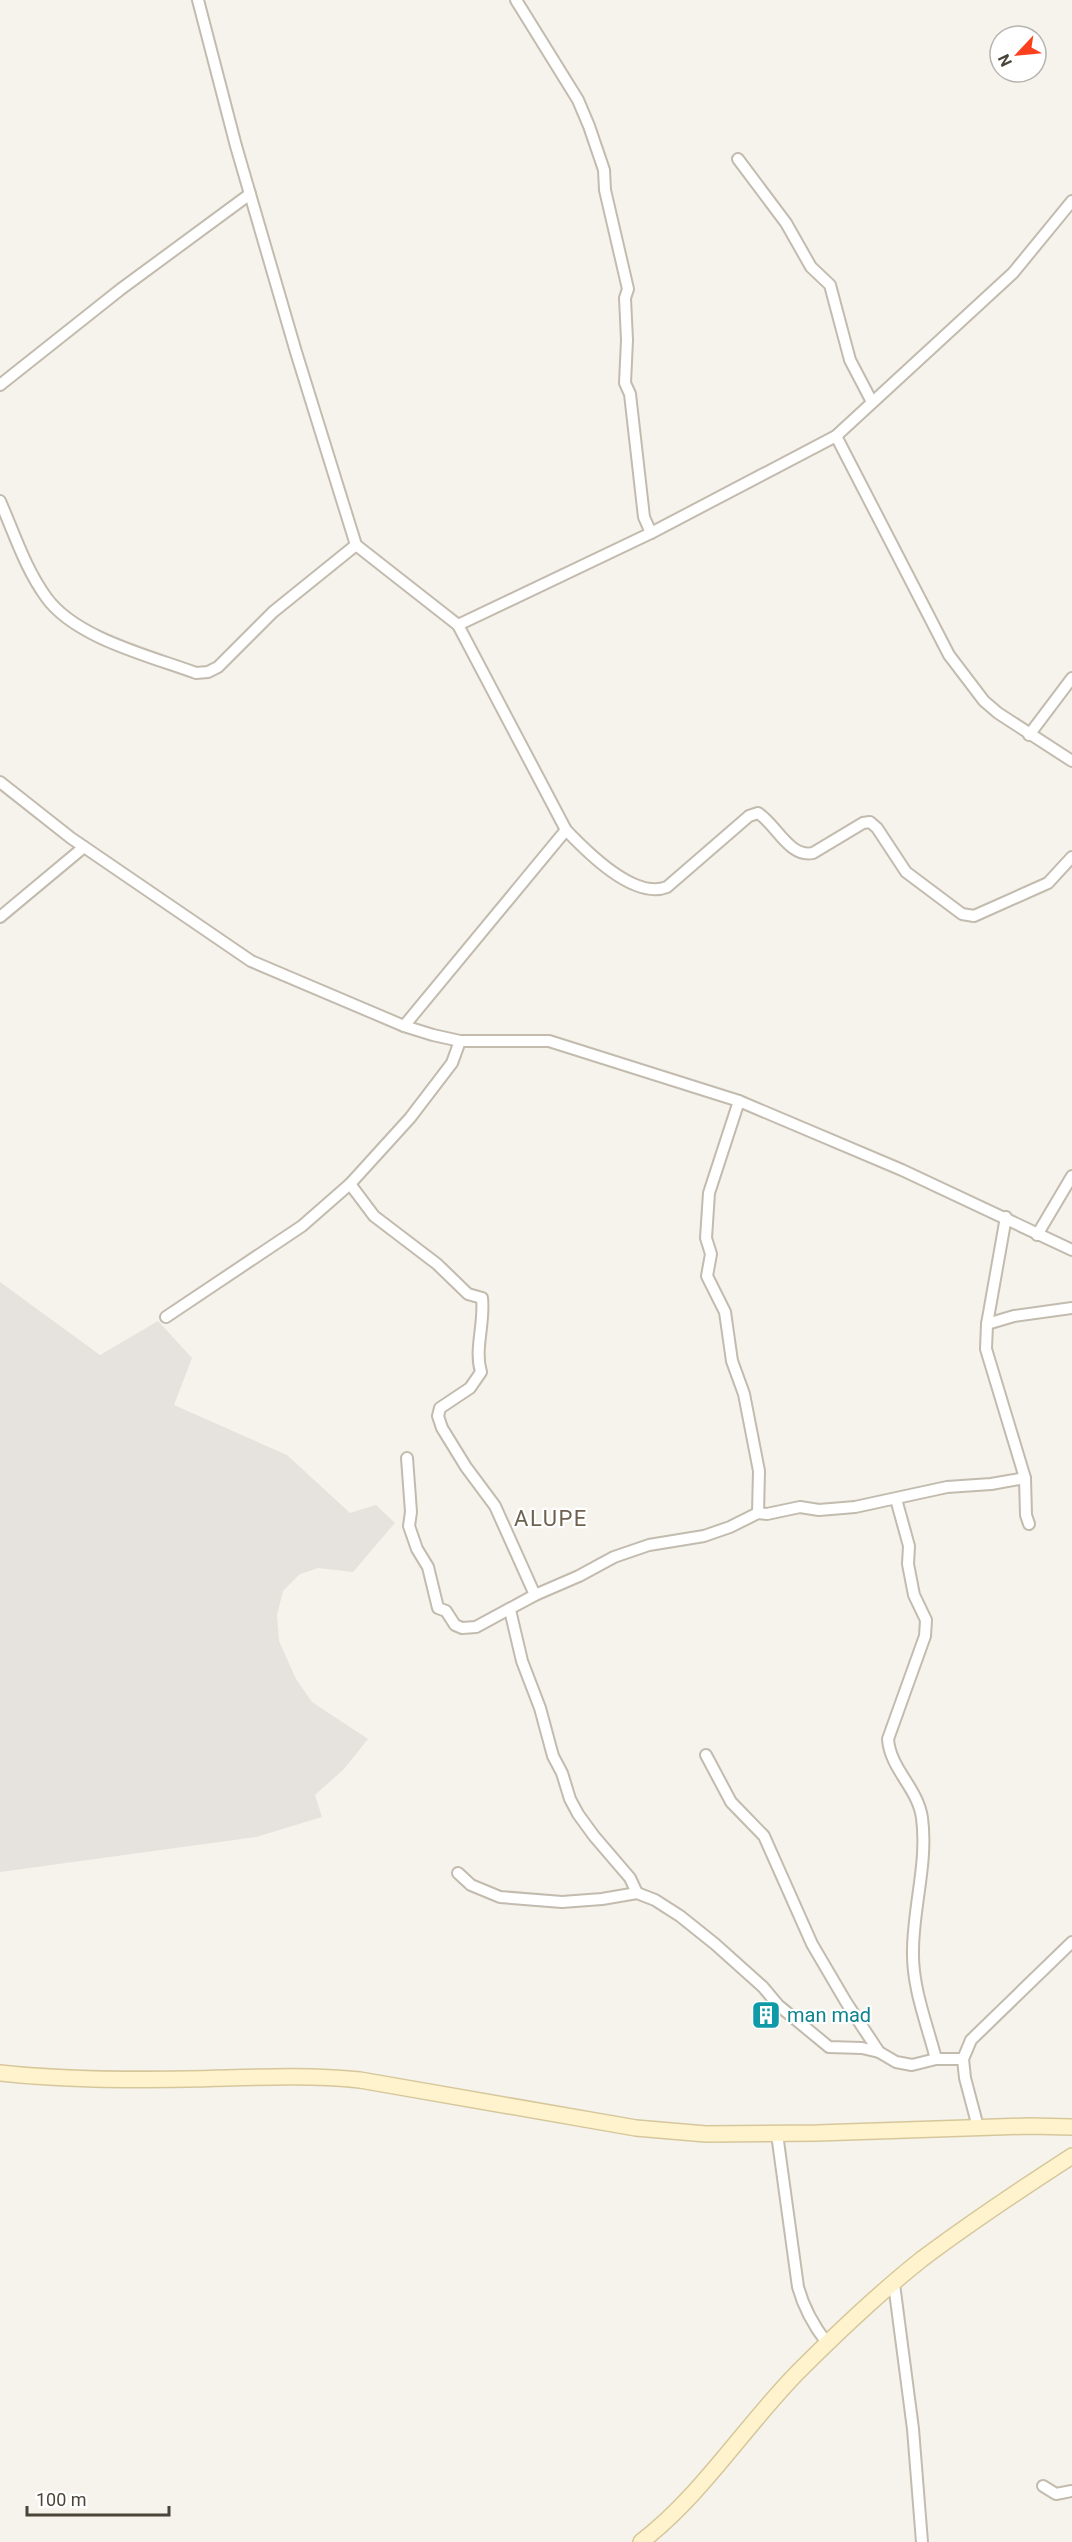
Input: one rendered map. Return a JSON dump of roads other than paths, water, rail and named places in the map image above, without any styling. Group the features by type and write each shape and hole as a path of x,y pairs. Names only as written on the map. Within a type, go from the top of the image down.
{"street":[{"path":"198,0 250,194 356,545 458,625 566,830 587,853 615,873 646,890 658,891 667,887 749,816 758,813 796,851 804,855 813,853 863,823 870,822 877,828 906,872 962,914 974,916 1048,883 1072,857"},
{"path":"516,0 578,100 604,170 605,190 628,290 625,298 627,340 625,383 630,394 644,517 651,533"},
{"path":"738,159 786,223 811,267 830,285 850,360 872,402"},
{"path":"0,385 121,289 250,194"},
{"path":"458,625 651,533 836,436 1013,273 1072,201"},
{"path":"836,436 949,655 984,701 1029,735 1072,761"},
{"path":"0,501 32,576 47,599 67,619 91,634 196,673 208,672 218,667 273,612 356,545"},
{"path":"1029,735 1072,678"},
{"path":"0,782 84,847 251,961 404,1026 460,1041 549,1041 739,1101 1006,1217 1037,1235 1072,1250"},
{"path":"404,1026 566,830"},
{"path":"0,917 84,847"},
{"path":"166,1317 302,1226 350,1184 417,1110 452,1063 460,1041"},
{"path":"739,1101 709,1193 706,1238 711,1254 707,1276 725,1312 732,1361 744,1394 759,1471 758,1513"},
{"path":"1037,1235 1072,1176"},
{"path":"350,1184 374,1216 437,1264 468,1294 482,1298 483,1312 477,1360 481,1372 470,1388 440,1408 438,1416 442,1428 466,1467 495,1506 535,1594"},
{"path":"1006,1217 987,1324 986,1349 1025,1478 1026,1515 1029,1524"},
{"path":"987,1324 1014,1316 1072,1308"},
{"path":"407,1458 410,1526 417,1549 428,1568 438,1608 446,1611 455,1625 462,1628 476,1627 535,1594 579,1576 614,1557 649,1545 704,1536 730,1527 758,1513 767,1514 800,1507 819,1510 846,1508 946,1487 991,1484 1025,1478"},
{"path":"896,1499 909,1546 908,1564 914,1595 926,1620 925,1636 888,1739 889,1752 916,1796 922,1818 923,1851 912,1952 919,2000 936,2059"},
{"path":"510,1610 522,1661 540,1708 553,1756 562,1773 570,1799 594,1836 630,1878 637,1893"},
{"path":"706,1755 731,1802 764,1836 812,1944 879,2052"},
{"path":"458,1873 471,1885 500,1897 562,1902 637,1893 655,1900 680,1916 763,1987 778,2005 829,2047 862,2048 879,2052 896,2062 912,2065 936,2059 963,2059"},
{"path":"978,2127 965,2078 963,2059 970,2040 1072,1942"},
{"path":"0,2073 48,2078 100,2079 316,2076 360,2079 636,2128 706,2134 1072,2127"},
{"path":"777,2133 798,2287 813,2325 827,2343"},
{"path":"641,2542 658,2529 689,2498 775,2396 827,2343 944,2243 1072,2156"},
{"path":"894,2284 913,2429 922,2542"},
{"path":"1043,2486 1056,2494 1072,2492"}],"place":[{"name":"man mad","path":"766,2015"}],"district":[{"name":"ALUPE","path":"551,1518"}]}
